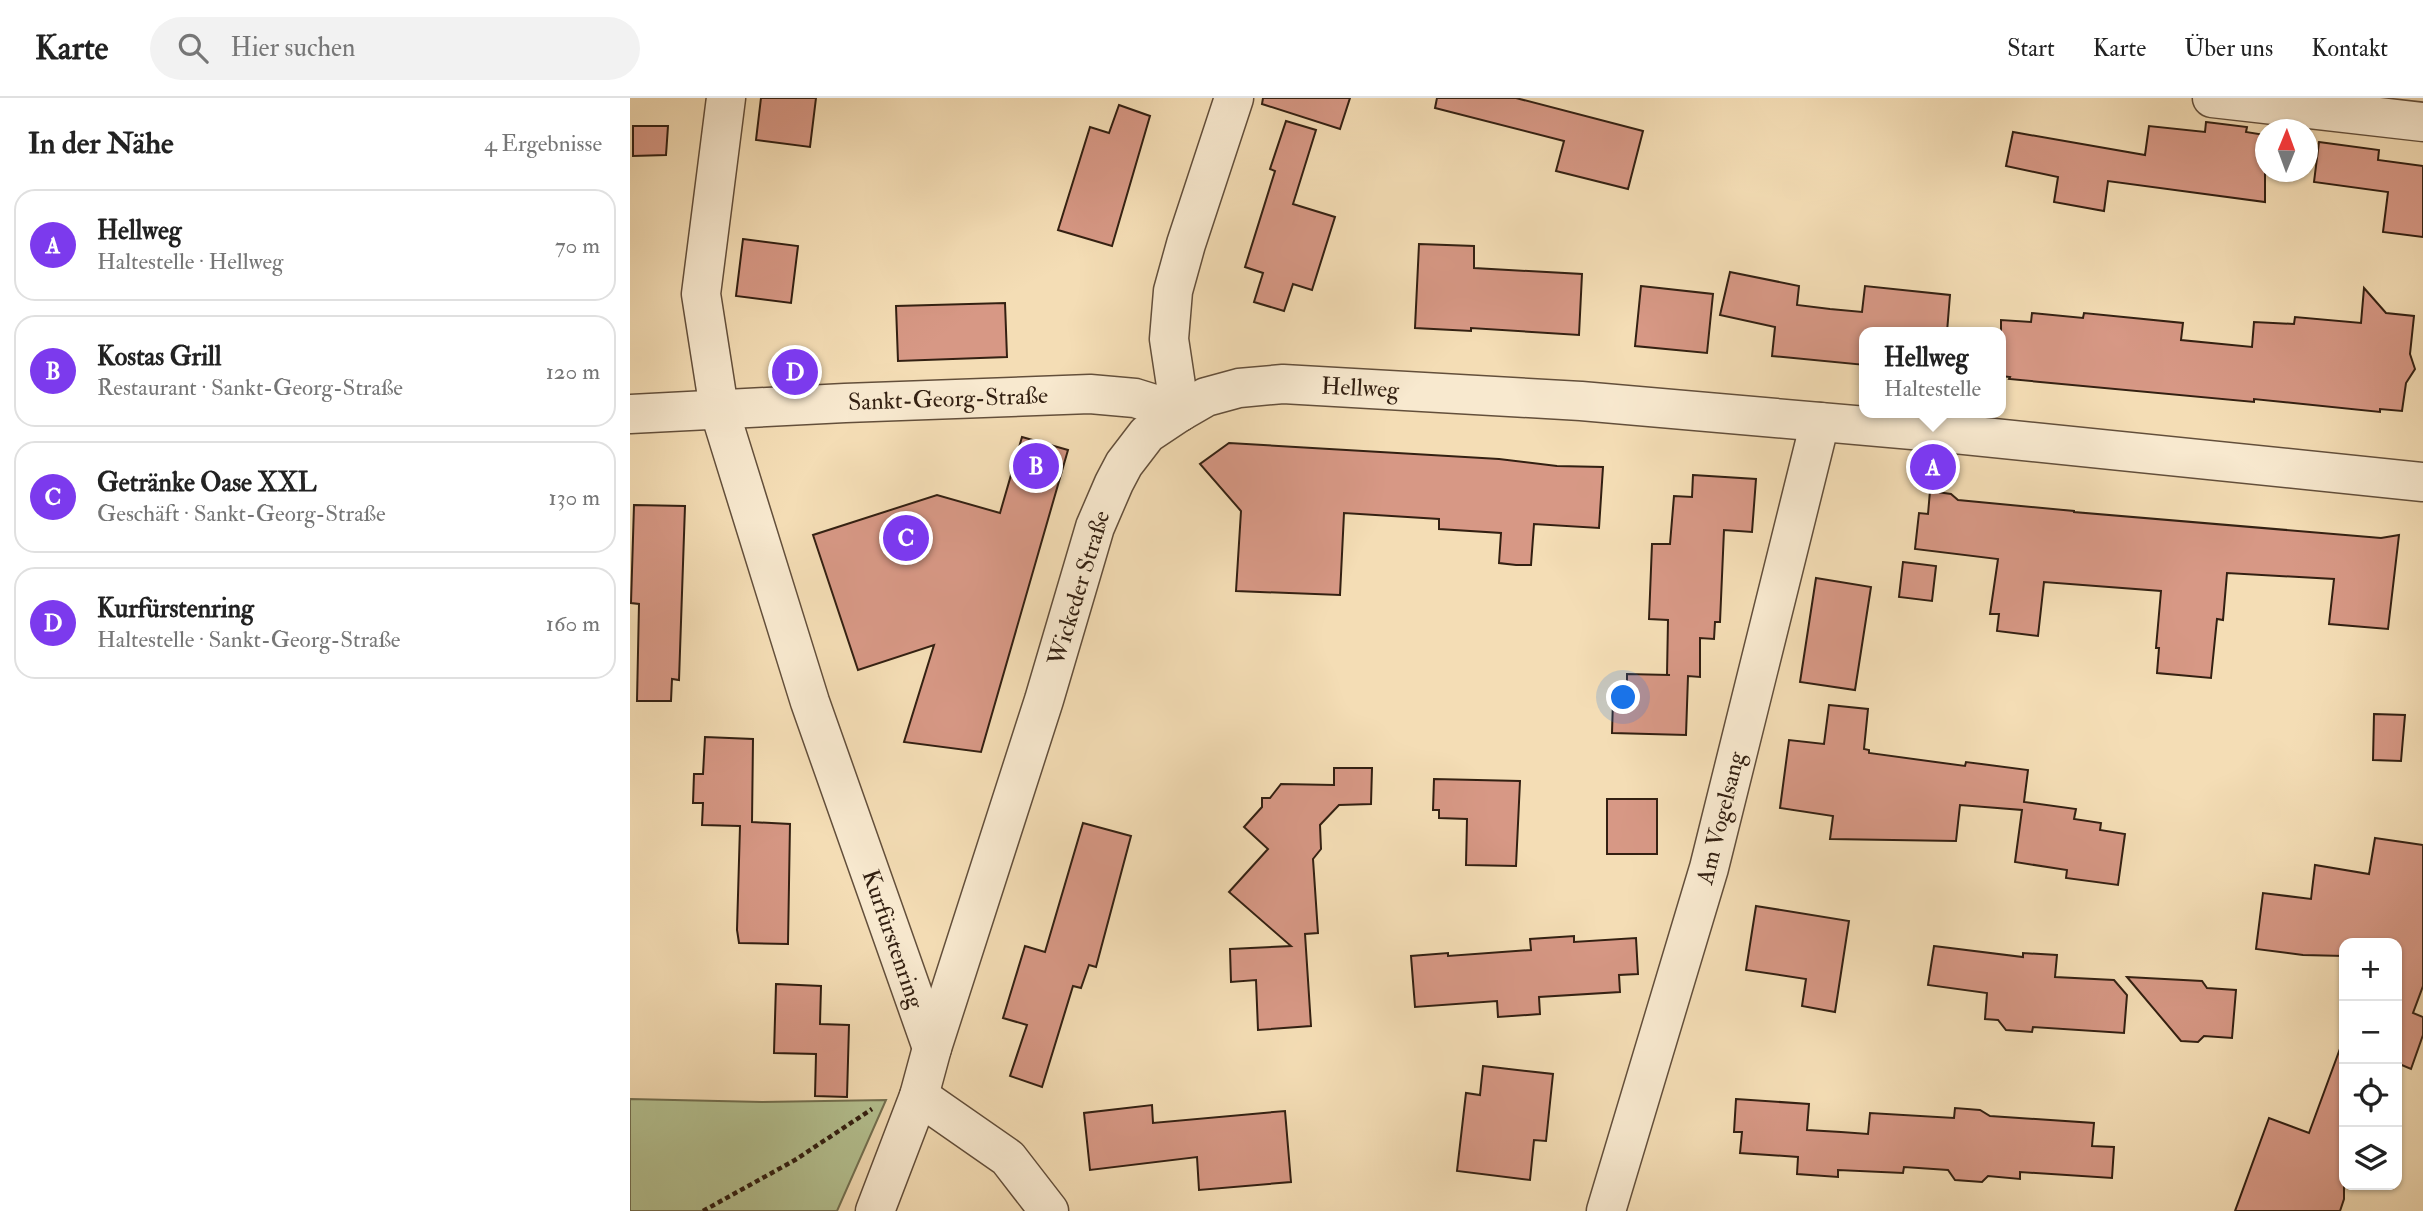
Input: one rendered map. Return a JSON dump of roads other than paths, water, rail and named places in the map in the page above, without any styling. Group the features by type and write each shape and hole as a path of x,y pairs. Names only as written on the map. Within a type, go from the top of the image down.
{"street":[{"name":"Kurfürstenring","path":"726,98 701,294 719,409 810,702 932,1048"},
{"path":"1180,412 1169,339 1173,291 1234,98"},
{"path":"2212,98 2423,122"},
{"name":"Hellweg","path":"1180,412 1206,397 1239,388 1283,384 1581,401 2423,482"},
{"name":"Sankt-Georg-Straße","path":"630,414 1090,394 1135,398 1180,412"},
{"name":"Wickeder Straße","path":"875,1211 919,1096 1044,700 1095,527 1124,464 1147,433 1180,412"},
{"name":"Am Vogelsang","path":"1606,1211 1703,890 1820,422"},
{"path":"919,1096 1008,1158 1049,1211"}],"place":[{"name":"Kurfürstenring","path":"795,372"},
{"name":"Kostas Grill","path":"1036,466"},
{"name":"Hellweg","path":"1933,467"},
{"name":"Getränke Oase XXL","path":"906,538"}]}
